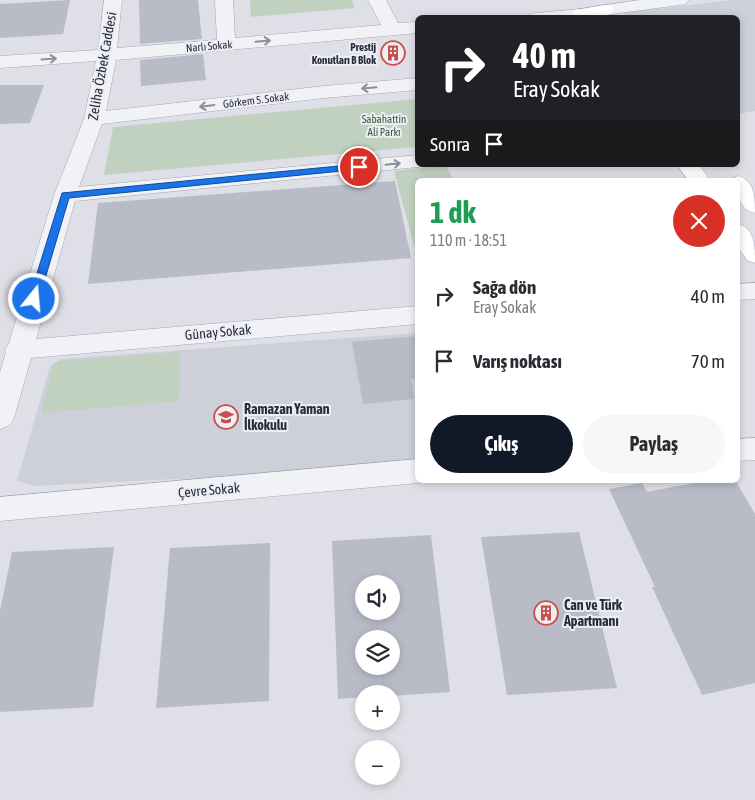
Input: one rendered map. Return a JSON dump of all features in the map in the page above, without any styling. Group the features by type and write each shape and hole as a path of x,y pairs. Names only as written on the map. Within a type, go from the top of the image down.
{"main road":[{"path":"579,10 604,9"},
{"path":"690,167 698,178"},
{"path":"725,167 733,178"},
{"path":"740,187 755,206"},
{"path":"740,234 755,255"}],"street":[{"name":"Zeliha Özbek Caddesi","path":"0,418 18,350 65,195 94,119 107,55 113,0"},
{"path":"224,0 226,44"},
{"path":"377,0 392,30"},
{"path":"604,9 680,0"},
{"path":"552,15 579,10"},
{"name":"Narlı Sokak","path":"0,62 107,55 415,27"},
{"name":"Görkem 5. Sokak","path":"94,119 324,92 415,84"},
{"path":"65,195 415,161"},
{"path":"740,292 755,291"},
{"name":"Günay Sokak","path":"18,350 415,315"},
{"path":"740,450 755,449"},
{"name":"Çevre Sokak","path":"0,509 415,471"}],"shaded area":[{"path":"732,0 755,0 755,111 740,114 740,15 625,15 624,13"},
{"name":"Ramazan Yaman İlkokulu","path":"415,333 415,467 35,486 17,481 50,366 60,359"}],"green space":[{"path":"250,0 352,0 355,8 251,17"},
{"name":"Sabahattin Ali Parkı","path":"415,99 415,147 104,175 113,127"},
{"path":"447,167 452,178 415,178 415,250 394,171"},
{"path":"180,352 179,401 41,413 53,365 60,361"}],"building":[{"path":"70,0 63,34 0,38 0,4"},
{"path":"139,0 198,0 202,39 140,44"},
{"path":"203,54 206,80 141,86 140,60"},
{"path":"0,85 44,85 30,123 0,124"},
{"path":"395,181 411,258 88,284 98,203"},
{"path":"415,336 415,378 411,379 414,399 363,404 352,342"},
{"path":"642,483 647,492 694,483 737,483 755,514 755,683 702,695 652,587 655,587 609,489"},
{"name":"Can ve Türk Apartmanı","path":"579,532 617,688 507,695 481,537"},
{"path":"431,535 450,692 400,695 400,685 355,685 355,698 338,699 332,541"},
{"path":"270,543 269,701 156,708 170,548"},
{"path":"114,547 93,707 0,712 0,611 12,552"}],"place":[{"name":"Prestij Konutları B Blok","path":"393,53"},
{"name":"Ramazan Yaman İlkokulu","path":"226,417"},
{"name":"Can ve Türk Apartmanı","path":"546,613"}],"route":[{"path":"34,299 65,195 359,167"}]}
